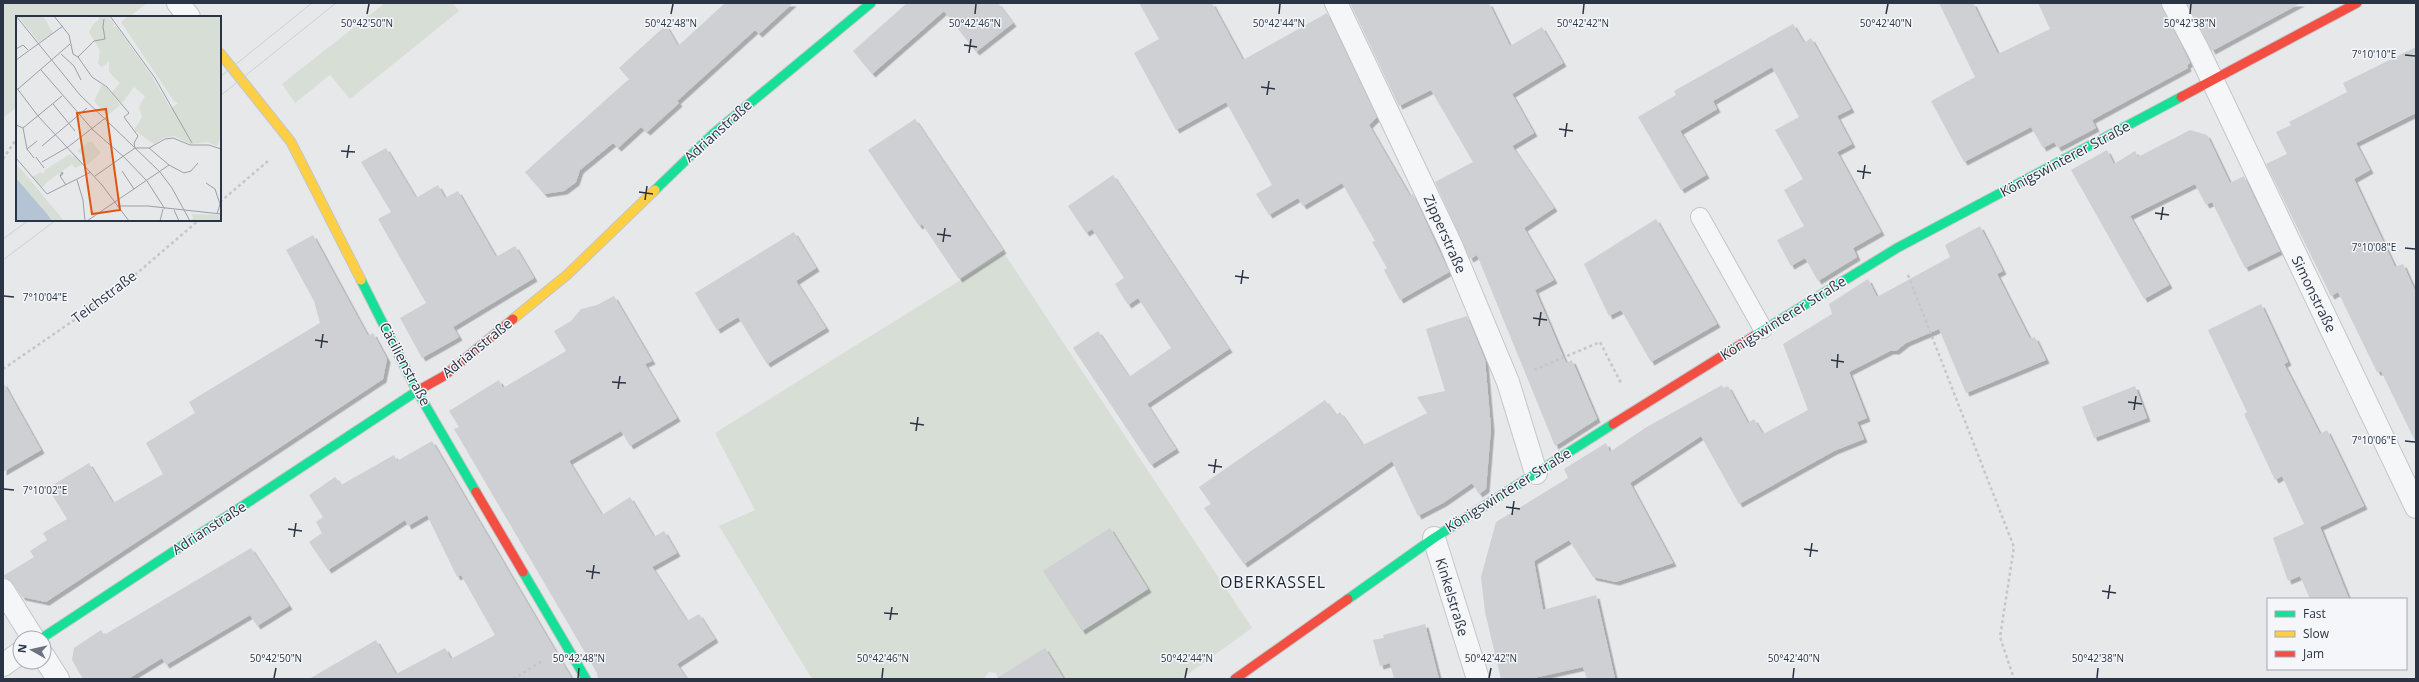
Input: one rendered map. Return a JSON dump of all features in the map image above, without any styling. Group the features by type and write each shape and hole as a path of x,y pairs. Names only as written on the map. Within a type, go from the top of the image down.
{"street":[{"path":"178,3 189,16"},
{"name":"Adrianstraße","path":"52,631 417,391 444,376 568,274 712,134 871,3"},
{"name":"Zipperstraße","path":"1336,3 1451,245 1508,382 1536,473"},
{"name":"Simonstraße","path":"2173,3 2212,81 2416,507"},
{"name":"Königswinterer Straße","path":"1236,679 1434,538 1763,329 1897,248 2357,3"},
{"path":"2317,24 2318,10"},
{"name":"Cäcilienstraße","path":"221,54 292,142 417,391 586,679"},
{"name":"Kinkelstraße","path":"1434,538 1478,679"},
{"path":"3,590 28,630"},
{"path":"3,665 12,659"},
{"path":"52,670 58,679"}],"lane":[{"path":"1700,217 1763,329"}],"path":[{"path":"3,159 16,140"},
{"path":"221,201 292,142"},
{"name":"Teichstraße","path":"3,368 114,292 198,221"},
{"path":"1897,248 2014,546 2000,637 2014,679"},
{"path":"1508,382 1600,342 1634,410"},
{"path":"513,679 567,646"}],"shaded area":[{"path":"3,3 147,3 130,16 16,16 16,108 3,118"},
{"path":"385,3 453,3 459,11 350,99 330,75 295,103 282,84"},
{"path":"1004,253 1252,628 1181,679 1063,679 1045,649 998,677 996,673 989,672 984,679 812,679 719,526 755,510 715,433"}],"building":[{"path":"725,3 793,3 759,34 755,30 677,101 679,103 647,132 641,127 618,148 613,143 580,170 576,182 564,191 544,194 525,172 629,79 619,68 666,25 678,46"},
{"path":"907,3 998,3 1013,23 976,52 944,11 872,74 853,51"},
{"path":"1139,3 1212,3 1243,60 1327,13 1377,117 1369,125 1410,196 1413,194 1449,272 1400,300 1384,270 1387,268 1372,242 1375,241 1342,183 1303,206 1298,198 1269,215 1256,194 1272,185 1226,102 1176,130 1134,53 1159,39"},
{"path":"1350,3 1489,3 1510,46 1542,27 1563,63 1512,94 1534,133 1512,146 1554,208 1524,228 1554,280 1535,290 1566,363 1572,360 1597,419 1555,446 1477,255 1470,259 1435,182 1473,162 1431,90 1399,106"},
{"path":"1939,3 1973,3 1998,54 2050,29 2038,3 2161,3 2190,63 2187,65 2188,68 2092,120 2096,128 2058,148 2054,142 2043,148 2031,127 1964,162 1931,101 1975,77"},
{"path":"2187,3 2301,3 2212,51"},
{"path":"1793,24 1804,43 1811,38 1851,109 1837,116 1852,144 1837,152 1881,232 1853,248 1857,257 1818,281 1805,258 1791,266 1777,240 1804,226 1784,190 1803,179 1775,130 1799,117 1772,67 1713,101 1717,109 1680,131 1706,175 1681,190 1638,117 1676,95 1674,91"},
{"path":"2416,47 2416,113 2356,143 2370,170 2354,179 2395,267 2403,264 2416,293 2416,443 2381,371 2377,372 2338,292 2331,296 2266,164 2287,154 2276,132 2291,125 2289,122 2347,92 2343,83"},
{"path":"915,119 1003,250 959,279 922,224 919,226 868,150"},
{"path":"2190,130 2207,135 2230,183 2244,176 2280,251 2245,268 2212,202 2206,205 2195,184 2130,216 2169,285 2144,299 2071,170 2107,150 2114,164 2135,151 2138,157"},
{"path":"386,148 416,198 438,185 445,198 458,191 496,257 515,246 534,278 453,327 459,337 422,358 400,318 426,303 378,219 391,212 361,162"},
{"path":"1113,175 1229,349 1147,404 1176,449 1151,465 1073,348 1098,331 1129,377 1171,348 1138,298 1128,305 1115,284 1124,278 1092,229 1086,233 1068,206"},
{"path":"1656,219 1717,324 1651,362 1621,310 1609,316 1584,264"},
{"path":"1980,226 2003,271 1997,274 2030,339 2035,337 2046,360 1966,393 1939,329 1906,343 1896,351 1890,351 1849,372 1867,418 1857,422 1864,439 1834,451 1739,504 1701,436 1630,483 1673,563 1616,582 1593,577 1569,540 1534,561 1543,610 1596,595 1615,679 1587,679 1583,667 1529,679 1501,679 1485,612 1481,577 1496,522 1568,478 1564,469 1606,443 1610,452 1645,428 1722,385 1723,388 1728,386 1748,423 1754,419 1763,434 1808,410 1783,344 1832,314 1829,304 1868,279 1877,297 1950,257 1945,245"},
{"path":"794,232 816,268 796,281 826,328 767,364 738,317 717,330 695,293"},
{"path":"313,235 368,336 373,333 387,359 383,379 46,602 22,597 13,583 3,576 34,557 30,551 47,540 43,533 67,519 48,488 89,463 113,503 163,474 146,443 195,413 189,402 320,323 314,301 286,250"},
{"path":"614,296 652,361 645,364 677,418 630,446 621,431 569,461 602,515 630,497 654,537 664,531 677,553 652,567 687,621 699,614 715,639 677,664 687,679 598,679 597,673 454,429 459,427 449,411 499,380 503,388 566,351 554,331 571,321 581,309 597,305"},
{"path":"2261,304 2288,362 2284,364 2320,434 2327,430 2364,506 2320,527 2349,598 2310,598 2300,576 2288,581 2273,538 2304,524 2282,476 2275,480 2244,414 2247,412 2208,330"},
{"path":"1467,316 1485,360 1491,428 1486,489 1479,494 1472,483 1443,503 1418,516 1392,461 1244,564 1204,508 1211,504 1199,487 1325,400 1336,415 1340,412 1363,445 1427,413 1417,397 1445,391 1426,329"},
{"path":"3,382 41,450 3,472"},
{"path":"2135,386 2147,418 2094,438 2082,407"},
{"path":"432,441 572,679 309,679 376,640 396,674 445,648 451,659 495,635 461,575 457,577 427,515 408,526 405,520 328,570 309,542 322,533 316,522 323,517 309,495 335,477 341,485 394,455 397,461"},
{"path":"1110,528 1148,589 1082,631 1043,571"},
{"path":"251,548 289,606 257,626 250,615 166,665 162,658 128,679 83,679 72,660 74,648 101,630 104,635"},
{"path":"1425,624 1439,679 1394,679 1390,663 1380,666 1373,640 1384,638 1383,635"},
{"path":"1045,648 1064,679 995,679"}],"tram line":[{"path":"221,76 312,3"},
{"path":"221,95 336,3"},
{"path":"3,239 28,221"},
{"path":"3,260 55,221"}],"traffic: fast":[{"path":"655,190 713,134 871,3"},
{"path":"1754,336 1897,248 2181,97"},
{"path":"361,280 417,391 476,492"},
{"path":"52,631 417,391"},
{"path":"1348,599 1434,538 1613,424"},
{"path":"523,572 586,679"}],"traffic: slow":[{"path":"221,54 291,142 361,280"},
{"path":"513,319 568,274 655,190"}],"traffic: jam":[{"path":"2181,97 2357,3"},
{"path":"417,391 444,376 513,319"},
{"path":"1613,424 1754,336"},
{"path":"476,492 523,572"},
{"path":"1235,679 1348,599"}],"district":[{"name":"OBERKASSEL","path":"1273,582"}]}
